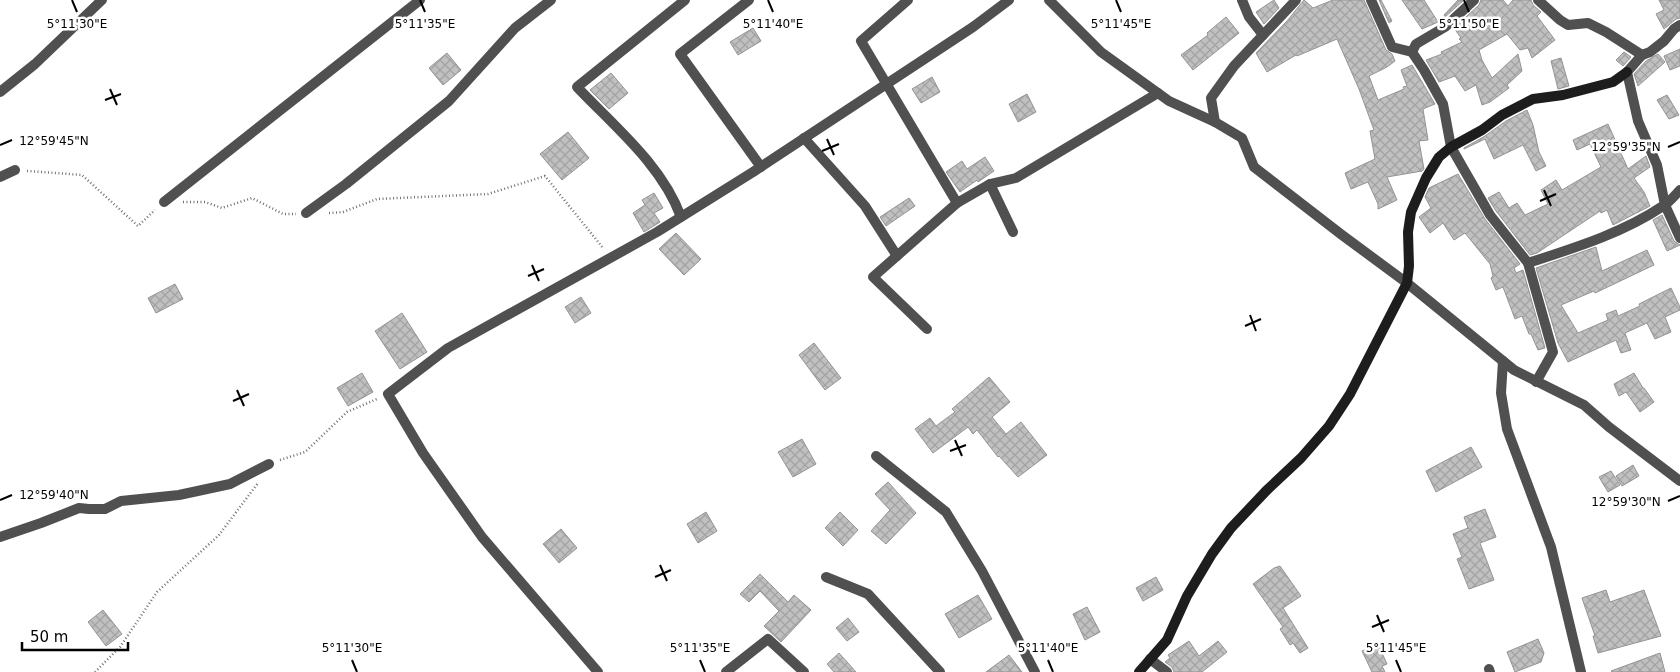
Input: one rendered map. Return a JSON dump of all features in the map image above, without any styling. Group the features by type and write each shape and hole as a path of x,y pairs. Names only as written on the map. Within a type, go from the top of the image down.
{"street":[{"path":"0,92 35,64 102,0"},
{"path":"164,202 420,0"},
{"path":"306,213 346,184 449,101 514,28 551,0"},
{"path":"681,218 675,201 650,163 577,88 686,0"},
{"path":"749,0 680,54 762,167"},
{"path":"908,0 861,41 957,203"},
{"path":"598,672 482,537 423,453 388,394 448,348 657,232 762,167 973,27 1009,0"},
{"path":"1049,0 1101,52 1169,101 1214,122 1242,138 1254,167 1407,283 1514,370 1584,405 1609,427 1680,481"},
{"path":"1242,0 1249,17 1262,35"},
{"path":"1214,122 1211,98 1234,66 1296,0"},
{"path":"1371,0 1392,47 1412,52 1424,70 1443,104 1451,147 1490,215 1528,263 1553,352 1536,382"},
{"path":"1412,52 1416,44 1445,27 1474,0"},
{"path":"1538,0 1568,25 1588,23 1642,55"},
{"path":"1138,672 1167,640 1187,596 1212,554 1231,528 1301,458 1329,426 1350,394 1407,283 1410,266 1408,232 1411,212 1426,178 1439,157 1451,147 1533,98 1563,95 1613,82 1627,72 1642,55 1650,52 1664,41 1674,29 1680,26"},
{"path":"1627,72 1638,121 1657,165 1665,205 1680,238"},
{"path":"927,329 873,277 957,203 990,184 1016,178 1158,93"},
{"path":"804,138 865,206 897,256"},
{"path":"0,178 16,170"},
{"path":"990,184 1013,232"},
{"path":"1528,263 1578,247 1636,221 1665,205 1680,190"},
{"path":"1503,361 1501,393 1508,429 1550,547 1581,672"},
{"path":"876,456 946,512 982,571 1035,672"},
{"path":"0,537 79,508 89,510 105,508 120,501 179,496 230,484 269,464"},
{"path":"826,577 868,594 940,672"},
{"path":"726,672 768,639 804,672"},
{"path":"1150,659 1167,672"}],"path":[{"path":"95,672 120,647 157,592 219,535 254,490 269,464 305,452 347,412 388,394"}],"building":[{"path":"1274,0 1279,8 1264,24 1256,12"},
{"path":"1304,0 1313,8 1333,0 1364,0 1386,50 1392,54 1395,61 1369,76 1378,100 1407,86 1401,70 1412,65 1435,104 1423,109 1428,140 1419,141 1424,169 1422,171 1387,177 1397,200 1378,209 1378,204 1368,182 1351,189 1345,173 1375,159 1370,131 1374,130 1359,89 1337,39 1296,55 1267,72 1256,53"},
{"path":"1379,0 1381,0 1392,21 1389,23"},
{"path":"1402,0 1424,0 1438,22 1422,29"},
{"path":"1458,0 1464,0 1445,17 1444,15"},
{"path":"1481,0 1503,0 1508,6 1513,0 1531,0 1533,5 1541,12 1537,16 1555,40 1532,58 1528,48 1520,50 1507,34 1479,50 1492,78 1518,54 1522,71 1507,85 1509,88 1490,102 1482,105 1476,85 1465,91 1455,76 1439,82 1426,60 1442,54 1441,52 1462,42 1454,28 1479,5"},
{"path":"1659,0 1680,0 1680,18 1664,29 1656,14 1664,10"},
{"path":"1226,17 1239,33 1193,70 1181,55 1208,35 1207,33"},
{"path":"753,28 761,41 738,55 730,42"},
{"path":"1680,49 1680,66 1670,70 1664,56"},
{"path":"1624,52 1631,57 1623,66 1616,60"},
{"path":"447,53 461,70 443,85 429,68"},
{"path":"1658,54 1665,62 1638,86 1634,74 1646,61"},
{"path":"1561,58 1569,86 1558,89 1551,61"},
{"path":"611,73 628,93 609,109 590,90"},
{"path":"932,77 940,92 921,103 912,89"},
{"path":"1027,94 1036,112 1018,122 1009,104"},
{"path":"1667,95 1679,115 1669,119 1657,100"},
{"path":"1527,110 1533,125 1539,152 1546,166 1536,171 1523,145 1494,159 1485,139 1464,149 1506,121"},
{"path":"1608,124 1628,169 1646,156 1650,167 1634,178 1644,192 1650,206 1613,225 1607,210 1601,213 1600,211 1537,253 1530,255 1488,198 1499,192 1509,208 1517,203 1525,215 1548,204 1541,190 1556,180 1562,190 1601,167 1590,144 1577,150 1573,140"},
{"path":"568,132 589,158 562,180 540,154"},
{"path":"985,157 994,171 960,192 946,172 962,161 967,169"},
{"path":"1458,174 1485,219 1520,264 1514,268 1516,273 1523,270 1545,348 1538,350 1522,316 1515,319 1503,287 1496,290 1491,278 1493,276 1490,264 1465,233 1454,240 1443,223 1430,233 1419,217 1431,208 1425,197 1429,188"},
{"path":"654,193 663,208 654,213 660,222 644,232 633,213 645,205 642,200"},
{"path":"909,198 915,206 886,226 880,217"},
{"path":"1662,215 1674,241 1680,245 1667,251 1653,220"},
{"path":"676,233 701,259 684,275 659,249"},
{"path":"1596,247 1602,271 1647,250 1654,265 1595,293 1594,291 1561,305 1578,333 1608,320 1606,314 1616,310 1618,316 1671,288 1680,310 1665,317 1671,332 1655,339 1647,323 1625,333 1631,350 1621,353 1616,340 1568,362 1558,343 1536,268"},
{"path":"175,284 183,299 156,313 148,298"},
{"path":"581,297 591,313 575,323 565,307"},
{"path":"402,313 427,352 400,369 375,331"},
{"path":"814,343 841,378 825,390 799,355"},
{"path":"362,373 373,392 348,406 337,388"},
{"path":"1634,373 1654,402 1640,412 1626,392 1619,396 1614,384"},
{"path":"989,377 1010,402 992,417 1006,434 1021,422 1047,455 1018,477 998,457 977,430 973,434 968,427 933,453 915,429 930,418 936,426 955,412 952,409"},
{"path":"802,439 816,464 793,477 778,452"},
{"path":"1471,447 1482,467 1436,492 1426,471"},
{"path":"1633,465 1639,476 1622,486 1616,476"},
{"path":"1611,471 1620,485 1608,492 1599,477"},
{"path":"888,482 916,513 886,544 871,531 890,510 875,494"},
{"path":"1485,509 1496,537 1480,543 1494,580 1469,589 1457,559 1462,557 1453,534 1468,528 1464,517"},
{"path":"706,512 717,531 698,543 687,524"},
{"path":"840,512 858,530 843,546 825,528"},
{"path":"561,529 577,548 559,563 543,544"},
{"path":"1280,566 1301,596 1283,608 1308,648 1300,653 1293,643 1290,645 1280,629 1283,627 1253,584 1274,568"},
{"path":"760,574 788,602 794,595 811,610 781,642 764,626 779,611 760,591 749,602 740,594"},
{"path":"1156,577 1163,590 1143,601 1136,588"},
{"path":"1606,590 1610,602 1644,590 1661,636 1598,653 1593,636 1595,636 1582,598"},
{"path":"978,595 992,619 959,638 945,614"},
{"path":"1087,607 1100,632 1085,640 1073,614"},
{"path":"103,610 122,634 106,646 88,622"},
{"path":"848,618 859,632 847,641 836,628"},
{"path":"1538,639 1544,653 1541,662 1515,672 1507,652"},
{"path":"1189,641 1199,656 1218,641 1227,652 1202,672 1174,672 1172,667 1165,662 1170,658 1168,655"},
{"path":"1378,644 1387,664 1382,666 1385,672 1372,672 1362,651"},
{"path":"839,653 856,672 834,672 827,664"},
{"path":"1660,653 1665,672 1611,671"},
{"path":"1009,655 1022,672 986,672"}]}
